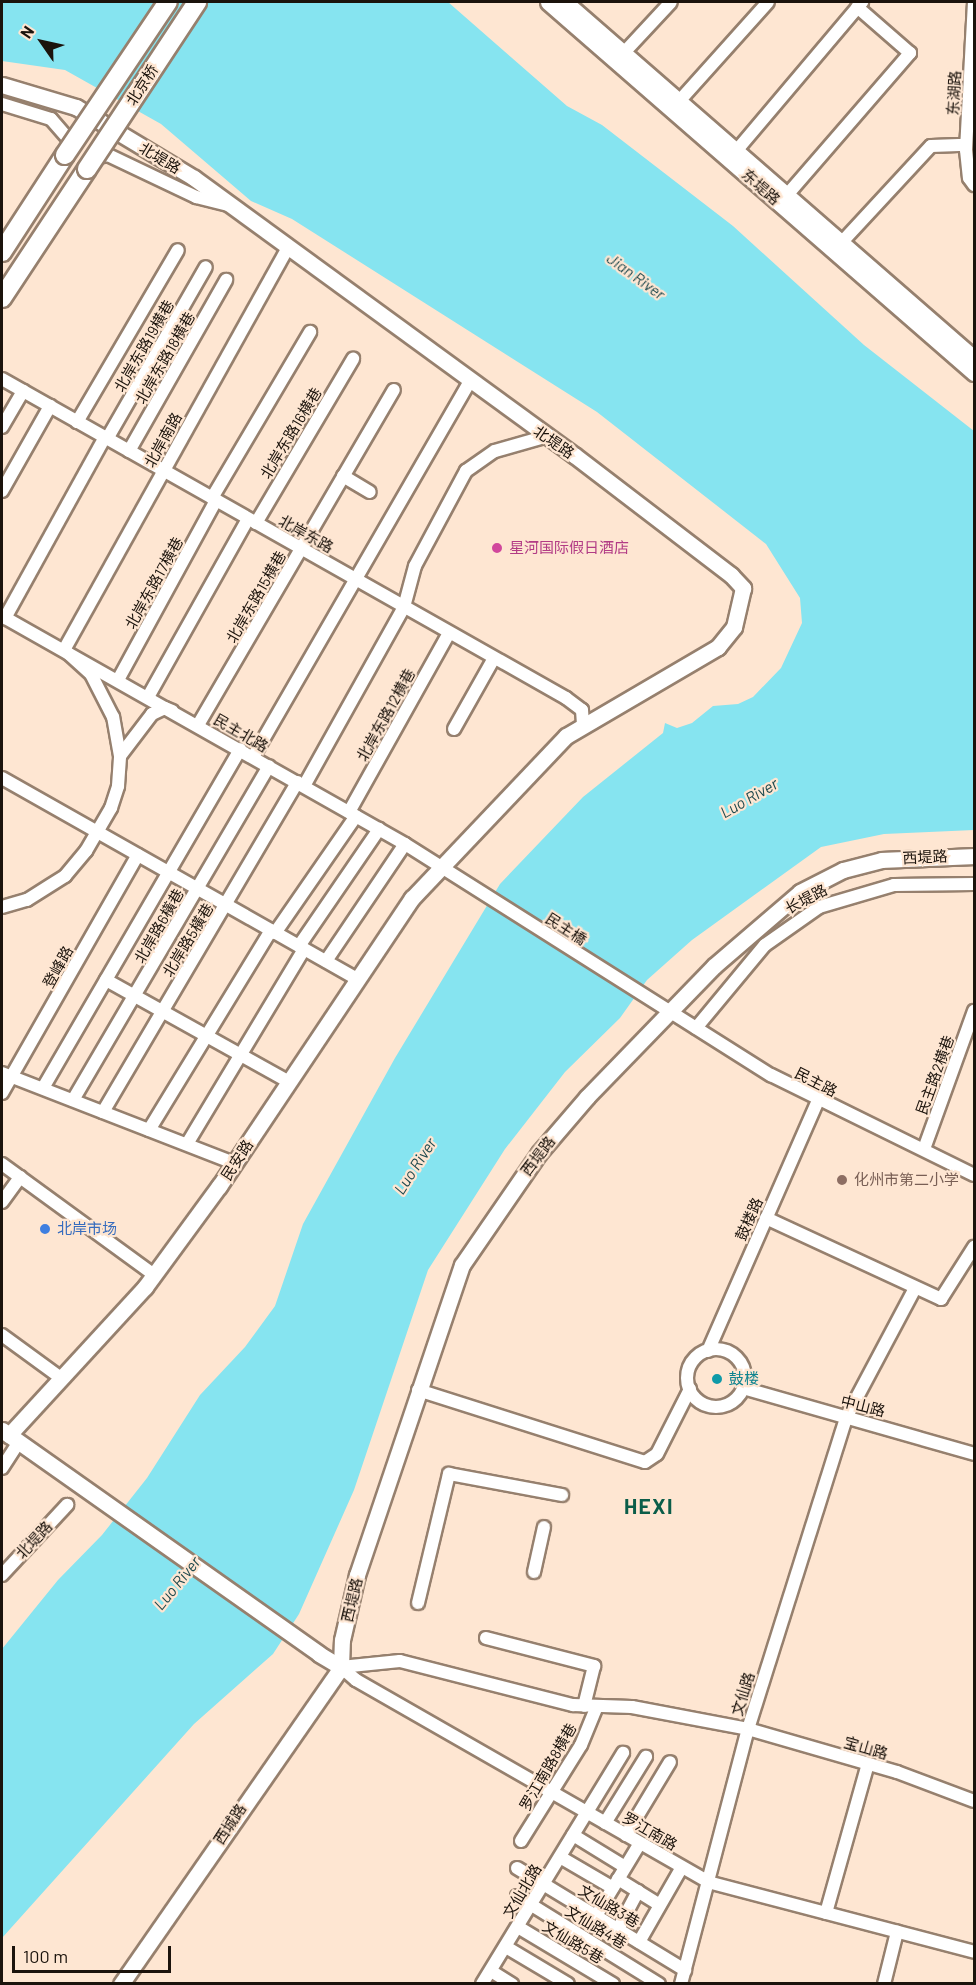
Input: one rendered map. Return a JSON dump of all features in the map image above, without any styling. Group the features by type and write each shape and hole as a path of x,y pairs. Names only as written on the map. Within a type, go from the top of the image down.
{"highway":[{"name":"北京桥","path":"2,252 168,2"},
{"name":"北京桥","path":"2,298 197,2"}],"main road":[{"name":"东堤路","path":"548,2 621,56"},
{"name":"东堤路","path":"565,2 621,56 975,373"},
{"name":"北堤路","path":"2,85 76,107 236,207 731,574 743,588 734,627 718,647 602,716 583,717 541,759 443,868"},
{"name":"东堤路","path":"677,104 737,150 975,358"},
{"name":"西堤路","path":"341,1667 342,1640 357,1575 462,1264 485,1227 562,1126 669,1013 756,927 813,884 882,860 975,856"},
{"name":"民安路","path":"10,1435 154,1275 234,1163 411,898 443,868"},
{"path":"10,1435 319,1654 341,1667"},
{"name":"西城路","path":"121,1983 341,1667"}],"street":[{"path":"621,56 671,2"},
{"path":"677,104 768,2"},
{"name":"东湖路","path":"975,2 966,145 969,178 975,184"},
{"path":"737,150 860,4 910,53 787,195"},
{"path":"2,104 51,119 69,150"},
{"path":"842,242 931,146 966,145"},
{"path":"91,163 108,155 196,197 236,207"},
{"name":"北岸南路","path":"64,650 289,246"},
{"path":"77,422 178,250"},
{"name":"北岸东路19横巷","path":"3,617 206,267"},
{"name":"北岸东路18横巷","path":"129,451 226,280"},
{"name":"北岸东路17横巷","path":"118,680 214,499 310,332"},
{"name":"北岸东路16横巷","path":"148,697 252,521 353,359"},
{"name":"北岸东路","path":"2,379 494,658 583,717"},
{"path":"253,757 471,380"},
{"name":"北岸东路15横巷","path":"198,726 394,390"},
{"path":"2,428 22,391"},
{"path":"2,491 50,406"},
{"name":"北岸路5橫巷","path":"103,1112 404,607 415,566 466,471 495,451 544,437"},
{"path":"343,476 370,492"},
{"name":"民主北路","path":"3,617 240,749 405,844 464,881"},
{"name":"北岸东路12横巷","path":"149,1130 273,931 352,814 449,633"},
{"path":"2,907 27,900 65,876 98,832 118,786 120,756 106,700 91,674 64,650"},
{"path":"454,729 494,658"},
{"path":"120,756 152,714 165,708 181,716"},
{"path":"43,1088 240,749"},
{"name":"北岸路6橫巷","path":"74,1100 269,766"},
{"path":"2,778 357,979"},
{"path":"187,1144 301,947 379,829"},
{"path":"326,961 405,844"},
{"name":"登峰路","path":"2,1093 7,1075 138,855"},
{"name":"民主橋","path":"464,881 652,1002"},
{"name":"长堤路","path":"696,1028 765,945 819,907 894,885 975,884"},
{"path":"106,980 289,1082"},
{"name":"民主路","path":"652,1002 818,1100 975,1175"},
{"name":"民主路2横巷","path":"924,1149 974,1016"},
{"path":"7,1075 234,1163"},
{"name":"鼓楼路","path":"708,1351 818,1100"},
{"path":"2,1164 154,1275"},
{"path":"2,1202 20,1177"},
{"path":"766,1218 941,1299 975,1247"},
{"name":"文仙路","path":"681,1983 748,1729 846,1418 915,1288"},
{"path":"2,1335 61,1378"},
{"path":"418,1390 645,1462 657,1454 690,1389 691,1364 708,1351 725,1351 740,1361 743,1388 734,1400 718,1407 701,1402 690,1389"},
{"name":"中山路","path":"743,1388 975,1454"},
{"name":"民安路","path":"2,1468 10,1435"},
{"path":"418,1603 449,1474 562,1495"},
{"name":"北堤路","path":"2,1575 67,1505"},
{"path":"534,1572 544,1527"},
{"path":"486,1638 594,1666 584,1706"},
{"name":"宝山路","path":"341,1667 400,1661 584,1706 632,1707 748,1729 868,1764 975,1801"},
{"name":"罗江南路","path":"341,1667 356,1680 708,1882 975,1952"},
{"name":"罗江南路8横巷","path":"521,1841 581,1745 597,1706"},
{"name":"文仙北路","path":"482,1983 623,1753"},
{"path":"605,1823 646,1757"},
{"path":"626,1835 670,1762"},
{"path":"826,1913 868,1764"},
{"path":"573,1835 625,1867"},
{"path":"596,1916 640,1843"},
{"path":"560,1857 615,1883 638,1891 660,1905"},
{"path":"639,1942 682,1867"},
{"name":"文仙路3巷","path":"518,1868 685,1970"},
{"path":"618,1929 638,1891"},
{"name":"文仙路4巷","path":"516,1896 659,1983"},
{"name":"文仙路5巷","path":"518,1927 613,1983"},
{"path":"884,1983 897,1932"},
{"path":"506,1947 568,1983"},
{"path":"490,1971 512,1983"}],"water":[{"path":"2,2 448,2 567,106 602,125 733,226 864,345 974,431 974,830 884,834 821,847 692,940 647,980 620,1018 565,1072 505,1149 428,1270 354,1490 299,1614 273,1654 194,1724 2,1938 2,1649 58,1580 102,1535 147,1478 200,1395 245,1347 275,1306 303,1224 395,1058 500,884 583,797 663,733 665,723 677,728 692,723 713,706 738,704 753,697 781,668 802,623 800,598 766,544 597,412 292,219 251,201 161,124 65,70 2,61"}],"place":[{"name":"星河国际假日酒店","path":"497,548"},
{"name":"化州市第二小学","path":"842,1180"},
{"name":"北岸市场","path":"45,1229"},
{"name":"鼓楼","path":"717,1379"}],"district":[{"name":"HEXI","path":"649,1506"}],"water label":[{"name":"Jian River","path":"636,276"},
{"name":"Luo River","path":"749,798"},
{"name":"Luo River","path":"415,1166"},
{"name":"Luo River","path":"177,1583"}]}
